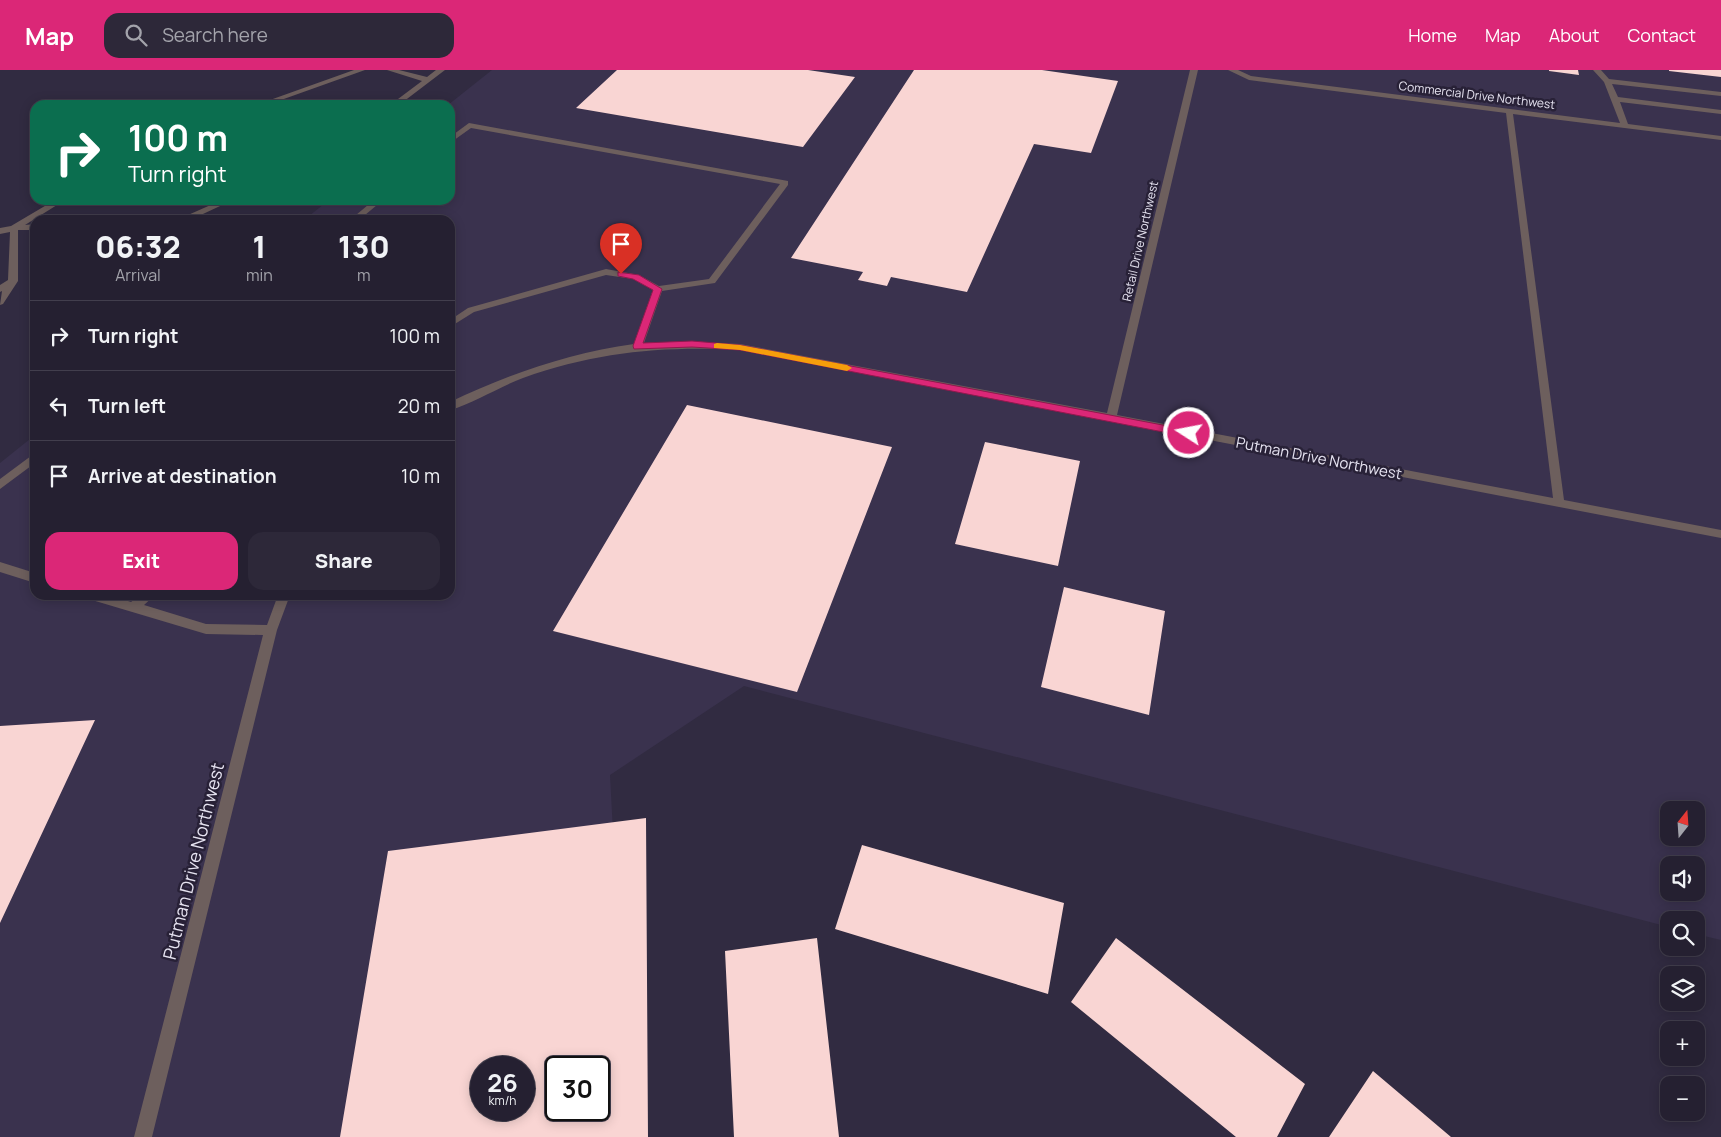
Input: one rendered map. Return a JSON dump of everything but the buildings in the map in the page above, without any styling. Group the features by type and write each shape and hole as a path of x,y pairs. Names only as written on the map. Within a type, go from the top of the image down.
{"street":[{"path":"274,100 360,70"},
{"path":"391,70 428,80"},
{"path":"401,100 441,70"},
{"name":"Retail Drive Northwest","path":"1111,418 1194,70"},
{"name":"Commercial Drive Northwest","path":"1232,70 1249,78 1721,138"},
{"path":"1597,70 1607,81 1625,126"},
{"path":"1607,81 1721,94"},
{"path":"1615,99 1721,112"},
{"path":"1509,110 1559,503"},
{"path":"455,137 469,125 785,183 712,281 658,289 636,277 606,272 471,310 455,321"},
{"path":"36,215 53,205"},
{"path":"195,215 218,205"},
{"path":"360,215 372,205"},
{"path":"14,228 30,218"},
{"path":"0,230 30,227"},
{"path":"0,302 13,281 14,228"},
{"path":"0,289 13,281"},
{"path":"638,346 658,289"},
{"name":"Putman Drive Northwest","path":"455,404 538,368 587,356 638,346 692,344 740,347 1721,534"},
{"path":"0,486 30,461"},
{"path":"0,567 30,576"},
{"path":"109,600 206,629 272,630"},
{"path":"133,607 142,600"},
{"name":"Putman Drive Northwest","path":"143,1137 272,630 282,600"}],"shaded area":[{"path":"492,70 1721,70 1721,940 1705,936 1705,911 1660,911 1660,925 744,686 610,775 629,1137 0,1137 0,463 30,439 30,600 455,600 455,215 310,215 323,205 455,205 454,100"}],"slow traffic":[{"path":"717,346 740,347 847,368"}],"route":[{"path":"621,274 636,277 658,289 638,346 692,344 740,347 1189,433"}]}
